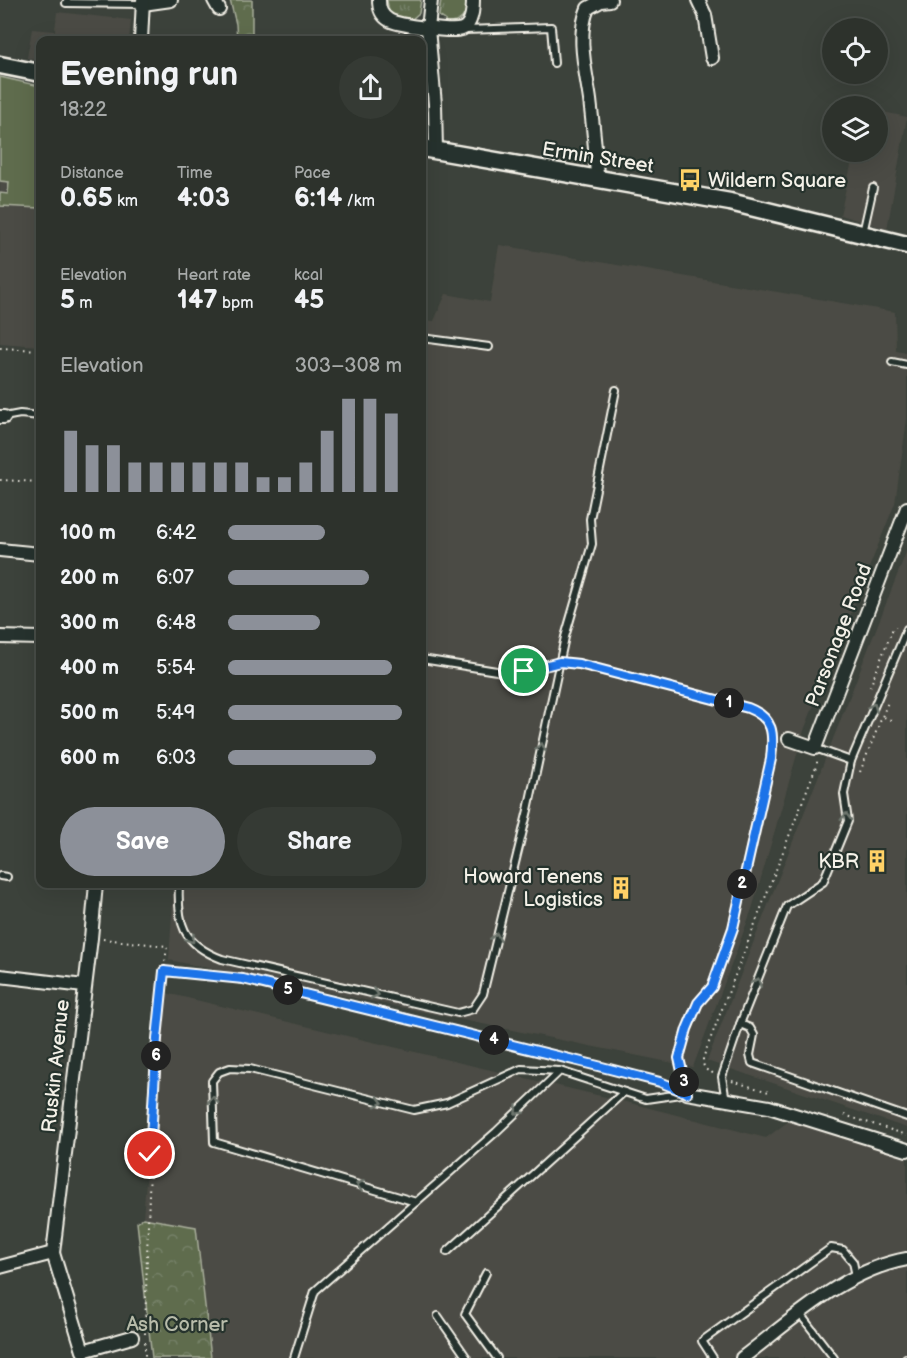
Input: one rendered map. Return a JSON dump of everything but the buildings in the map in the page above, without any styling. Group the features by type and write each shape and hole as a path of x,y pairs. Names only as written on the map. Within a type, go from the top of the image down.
{"main road":[{"path":"0,65 36,72"},
{"name":"Ermin Street","path":"429,149 730,202 907,245"}],"street":[{"path":"141,36 143,2 171,0"},
{"path":"379,0 381,13 393,22 428,30 461,30 467,26 470,19 473,0"},
{"path":"429,149 435,104 428,30 431,0"},
{"path":"597,178 583,24 588,8 601,1 610,0"},
{"path":"698,0 705,15 712,58"},
{"name":"Parsonage Road","path":"815,748 907,508"},
{"path":"0,550 36,554"},
{"path":"0,637 36,638"},
{"path":"789,739 815,748"},
{"name":"Ruskin Avenue","path":"96,888 53,1253 83,1351 132,1337"},
{"path":"0,976 84,986"},
{"path":"687,1093 769,1107 907,1150"},
{"path":"0,1267 53,1253"},
{"path":"742,1358 800,1314 856,1276 885,1264 907,1259"}],"lane":[{"path":"66,3 143,2"},
{"path":"461,30 551,27 554,63"},
{"path":"862,234 873,188"},
{"path":"426,339 489,347"},
{"path":"892,362 907,365"},
{"path":"179,888 180,921 192,942 204,952 222,959 458,1013 473,1009 483,994 528,810 560,662 592,544 590,519 616,390"},
{"path":"2,417 20,414 36,416"},
{"path":"726,1101 722,1077 740,1024 787,906 823,882 848,821 844,794 851,761 907,628"},
{"path":"416,1202 213,1142 212,1081 219,1072 230,1068 250,1069 414,1110 447,1103 521,1069 560,1071 646,1099 687,1093 679,1058 687,1029 698,1003 712,987 733,928 771,759 773,734 761,713 748,708 579,664 560,662 538,669 509,673 426,660"},
{"path":"773,734 789,739"},
{"path":"815,748 851,761"},
{"path":"740,1024 750,1028 754,1035 750,1055 752,1063 907,1117"},
{"path":"294,1358 315,1291 496,1132 560,1071"},
{"path":"447,1252 624,1092"},
{"path":"713,1358 702,1341 831,1248 843,1250 853,1262 856,1276"},
{"path":"486,1274 465,1314 497,1358"},
{"path":"800,1314 834,1358"},
{"path":"438,1316 467,1358"}],"path":[{"path":"0,348 36,350"},
{"path":"0,480 36,482"},
{"path":"883,717 893,721"},
{"path":"722,1077 706,1071 703,1058 817,765 815,748"},
{"path":"91,938 167,946 157,1039 148,1190 145,1334"},
{"path":"164,971 243,979 598,1066 660,1082 687,1093"}],"shaded area":[{"path":"57,12 131,20 129,36 36,36 36,59 27,58 32,29 55,31"},
{"path":"0,77 36,85 36,346 0,343"},
{"path":"888,113 907,117 887,229 840,215 852,162 888,162"},
{"path":"499,245 895,312 896,351 907,353 907,419 895,503 804,730 752,909 693,1067 169,960 174,888 426,888 426,320 434,321 446,294 490,302"},
{"path":"907,550 907,1128 707,1061"},
{"path":"162,992 626,1102 766,1138 789,1121 907,1158 907,1358 211,1358 196,1227 143,1218"}],"green space":[{"path":"230,0 252,0 252,36 237,36"},
{"path":"387,0 421,0 419,13 412,19 396,17 389,12"},
{"path":"441,0 467,0 466,11 462,18 445,24 445,20 439,16"},
{"path":"0,77 36,85 36,208 0,206 0,193 8,194 9,182 0,181"},
{"name":"Ash Corner","path":"143,1218 196,1227 211,1358 152,1358 137,1222"}],"place":[{"name":"Wildern Square","path":"690,180"},
{"name":"KBR","path":"877,861"},
{"name":"Howard Tenens Logistics","path":"621,888"}],"route":[{"path":"150,1154 164,971 243,979 598,1066 660,1082 687,1093 679,1058 687,1029 698,1003 712,987 733,928 771,759 773,734 771,728 761,713 748,708 579,664 560,662 524,671"}]}
